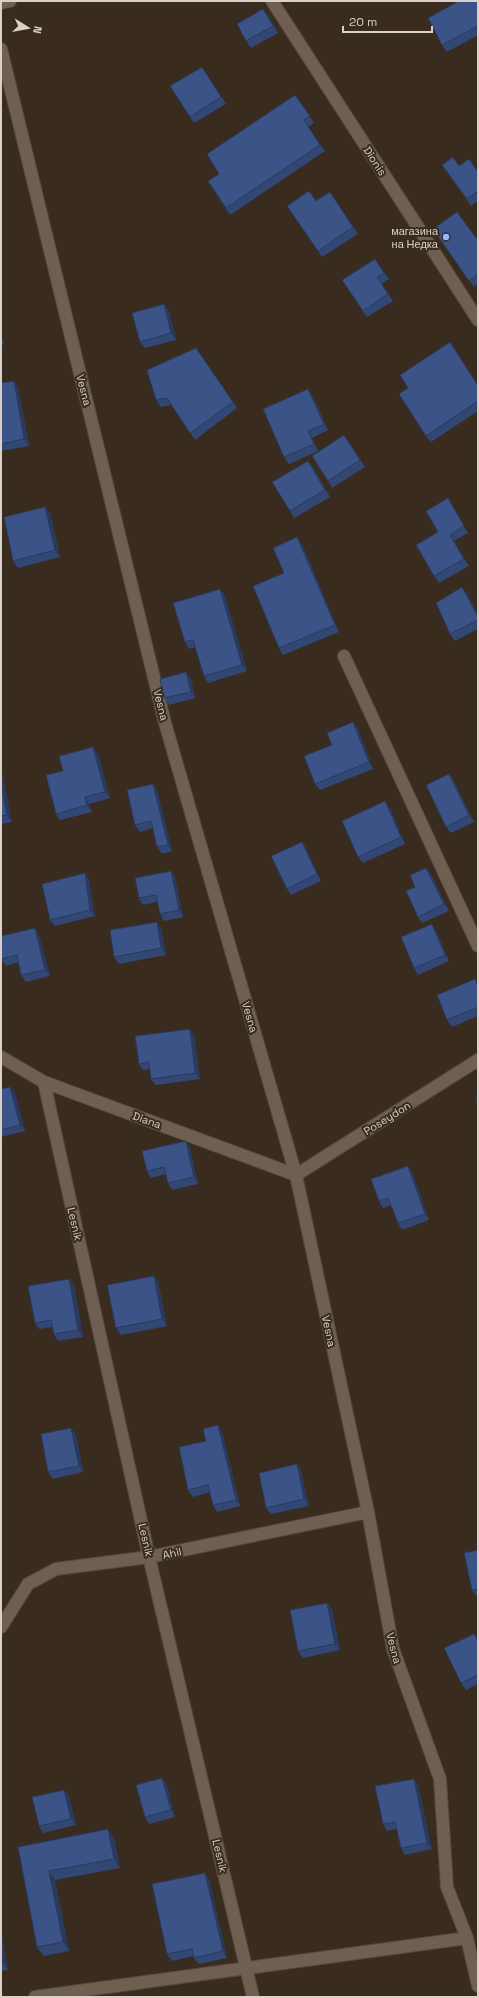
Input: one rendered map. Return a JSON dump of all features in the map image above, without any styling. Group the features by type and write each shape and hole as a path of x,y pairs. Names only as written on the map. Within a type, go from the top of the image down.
{"street":[{"path":"1,3 10,1"},
{"name":"Dionis","path":"272,1 478,320"},
{"name":"Vesna","path":"1,49 165,723 296,1175 368,1512 393,1648 440,1779 447,1887 466,1938 478,1986"},
{"path":"344,656 478,946"},
{"name":"Diana","path":"1,1057 44,1082 296,1175"},
{"name":"Poseydon","path":"296,1175 478,1060"},
{"name":"Lesnik","path":"44,1082 149,1557 253,1997"},
{"name":"Ahil","path":"1,1627 28,1584 56,1569 149,1557 368,1512"},
{"path":"35,1997 57,1996 466,1938"}],"building":[{"path":"459,1 478,1 478,26 442,45 428,18"},
{"path":"263,9 273,26 246,41 237,24"},
{"path":"202,67 221,97 190,117 170,86"},
{"path":"295,95 310,116 304,120 320,145 226,208 208,181 219,174 207,154"},
{"path":"453,157 459,166 469,159 478,172 478,191 467,199 442,165"},
{"path":"309,191 316,201 330,192 353,227 318,251 287,206"},
{"path":"457,212 476,238 478,237 478,274 469,281 433,229"},
{"path":"375,259 384,273 377,277 388,294 363,311 342,280"},
{"path":"164,304 171,333 140,342 132,313"},
{"path":"450,342 478,386 478,401 426,436 399,394 408,388 400,375"},
{"path":"196,348 233,402 190,433 167,398 156,400 147,370"},
{"path":"14,381 24,439 1,444 1,383"},
{"path":"308,389 324,424 308,431 314,444 284,457 263,409"},
{"path":"344,435 360,460 328,481 312,456"},
{"path":"308,461 325,490 290,511 272,482"},
{"path":"448,498 464,526 450,535 464,559 434,576 416,545 438,532 426,511"},
{"path":"45,507 55,550 13,561 4,517"},
{"path":"297,537 335,625 279,648 253,586 284,573 273,548"},
{"path":"462,587 478,617 478,620 450,634 436,603"},
{"path":"220,589 242,665 204,676 193,640 185,642 173,603"},
{"path":"186,672 191,692 164,698 160,679"},
{"path":"353,722 369,762 315,784 304,756 332,745 327,733"},
{"path":"93,747 105,792 85,797 87,805 56,814 46,775 63,771 59,756"},
{"path":"449,774 469,815 446,827 426,785"},
{"path":"153,784 168,845 157,847 151,821 135,825 127,790"},
{"path":"1,785 7,815 1,816"},
{"path":"385,801 401,837 358,857 342,821"},
{"path":"302,842 317,874 287,889 271,856"},
{"path":"426,868 444,904 418,917 406,891 415,887 410,875"},
{"path":"171,871 179,910 160,914 156,895 139,898 135,878"},
{"path":"85,873 90,910 50,920 42,884"},
{"path":"157,922 161,948 114,957 110,930"},
{"path":"432,924 445,955 414,968 401,937"},
{"path":"35,928 45,970 21,975 17,955 1,959 1,936"},
{"path":"475,979 478,986 478,1007 447,1020 437,995"},
{"path":"190,1029 195,1073 151,1079 149,1062 139,1064 135,1036"},
{"path":"10,1087 20,1125 1,1130 1,1089"},
{"path":"186,1141 194,1177 168,1183 164,1167 147,1171 142,1151"},
{"path":"408,1166 425,1214 398,1223 388,1198 379,1201 371,1179"},
{"path":"154,1276 162,1319 116,1328 107,1285"},
{"path":"69,1279 78,1330 54,1334 51,1320 35,1323 28,1286"},
{"path":"218,1425 236,1500 213,1505 208,1485 188,1490 179,1447 206,1441 203,1429"},
{"path":"71,1428 79,1466 48,1472 41,1434"},
{"path":"297,1464 304,1499 266,1508 259,1473"},
{"path":"478,1550 478,1589 472,1590 464,1553"},
{"path":"327,1603 335,1644 298,1651 290,1610"},
{"path":"474,1634 478,1641 478,1675 461,1683 444,1648"},
{"path":"162,1778 171,1810 145,1817 136,1785"},
{"path":"414,1779 427,1843 401,1848 395,1822 383,1824 375,1786"},
{"path":"64,1790 71,1819 39,1826 32,1797"},
{"path":"108,1829 114,1859 49,1871 63,1942 37,1947 18,1847"},
{"path":"205,1873 223,1951 194,1958 192,1949 167,1954 152,1884"},
{"path":"1,1950 3,1963 1,1964"}],"place":[{"name":"магазина на Недка","path":"446,237"}]}
